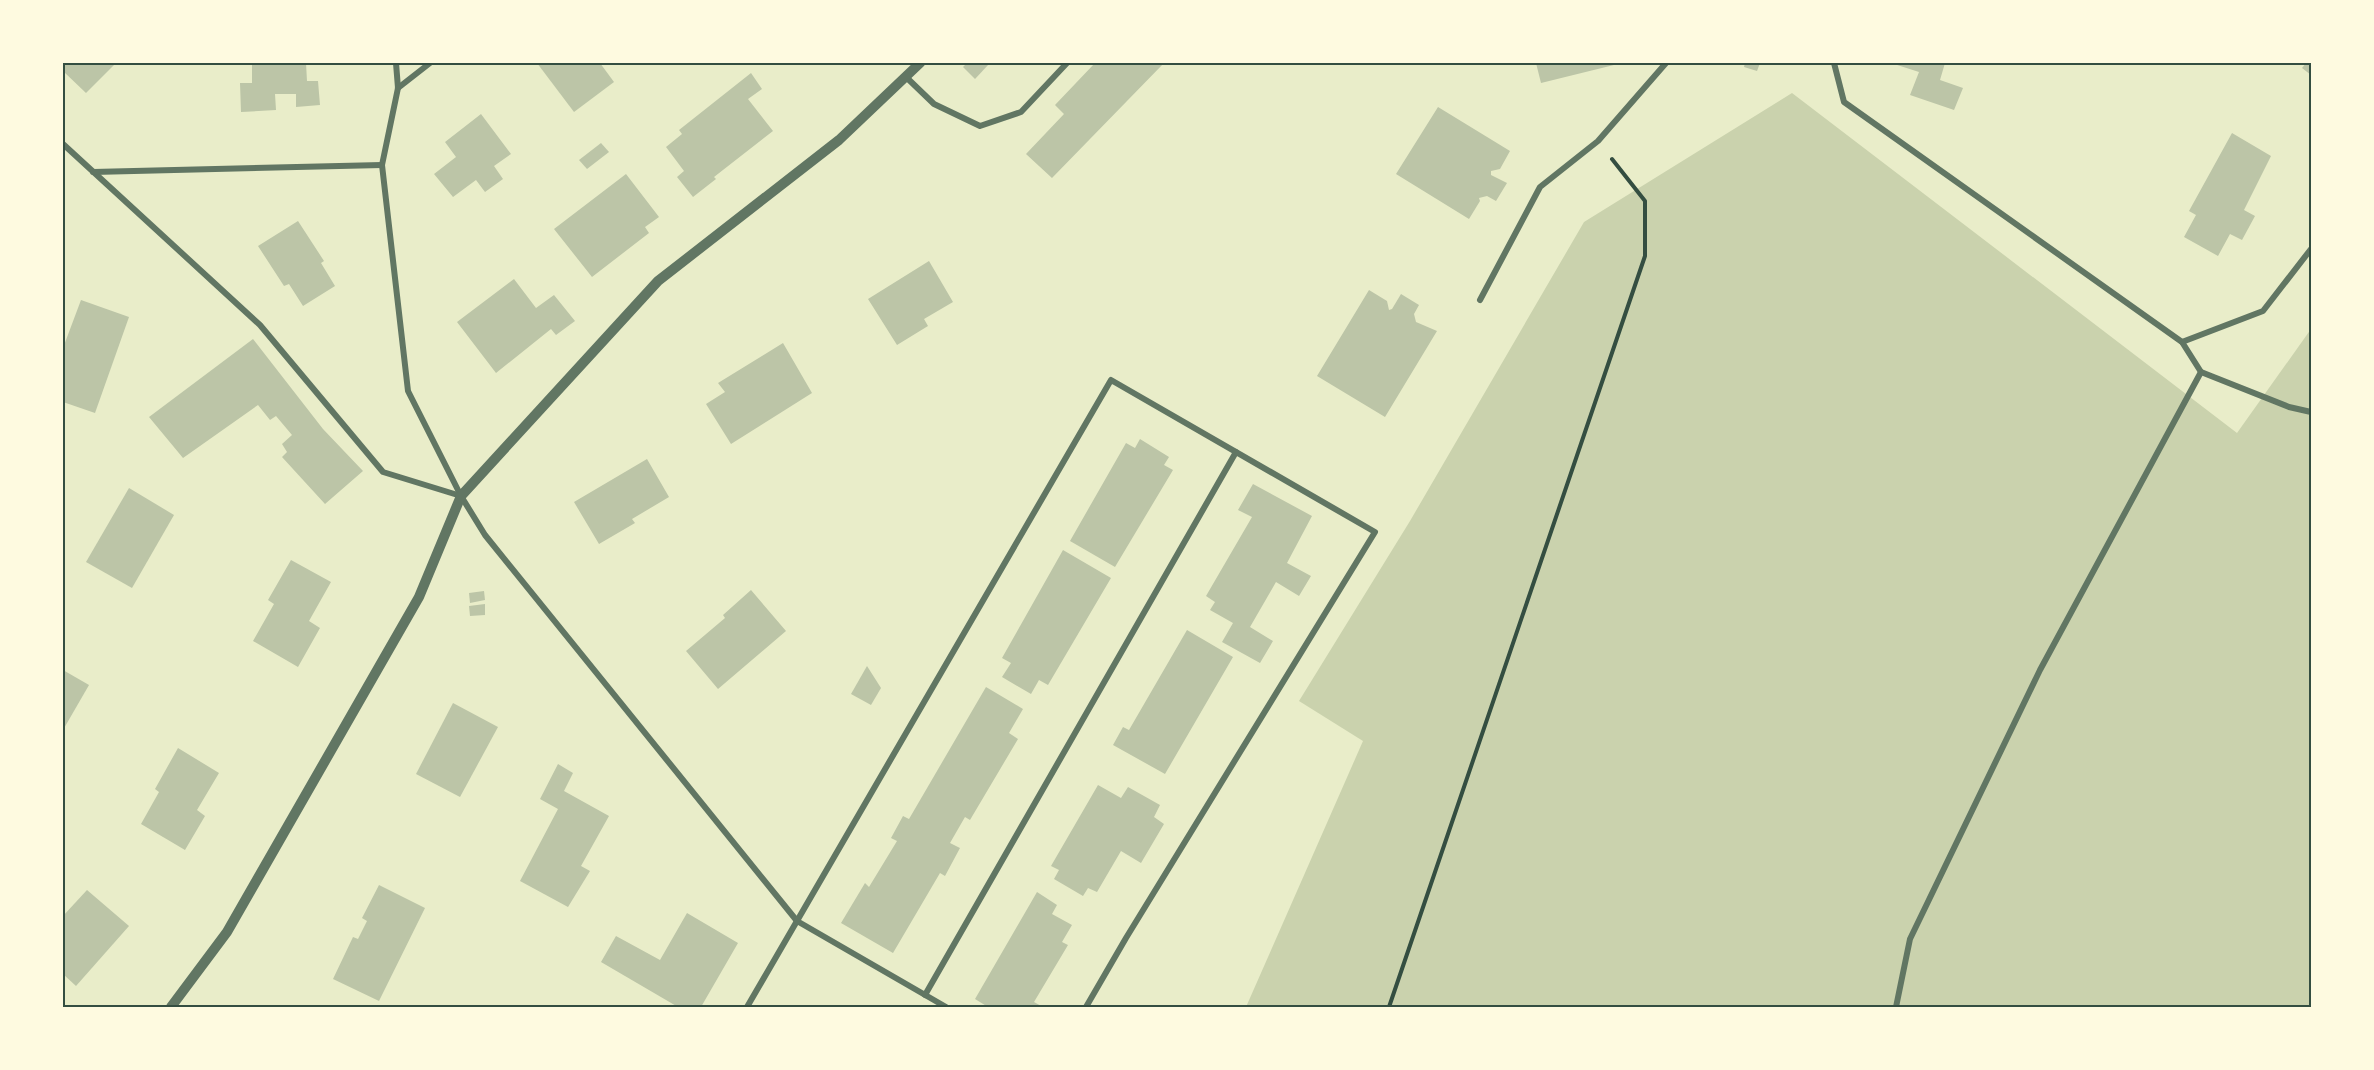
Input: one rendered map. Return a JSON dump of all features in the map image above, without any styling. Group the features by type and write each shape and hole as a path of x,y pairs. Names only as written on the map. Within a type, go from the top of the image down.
{"street":[{"path":"396,63 398,88 382,165 408,391 460,496 484,535 797,921 946,1007"},
{"path":"398,88 430,63"},
{"path":"171,1007 227,932 420,597 460,496 658,281 839,140 920,63"},
{"path":"906,77 934,104 980,126 1021,112 1067,63"},
{"path":"1480,300 1540,187 1598,141 1666,63"},
{"path":"1834,63 1844,102 2182,342 2201,372 2289,407 2311,412"},
{"path":"63,144 260,325 383,472 460,496"},
{"path":"93,172 382,165"},
{"path":"2182,342 2263,311 2311,249"},
{"path":"1896,1007 1910,939 1915,928 2040,670 2201,372"},
{"path":"747,1007 1111,380 1375,532 1125,938 1086,1007"},
{"path":"925,995 1236,452"}],"path":[{"path":"1389,1007 1645,256 1645,201 1598,141"}],"green space":[{"path":"1792,93 2237,433 2311,329 2311,1007 1246,1007 1363,741 1299,701 1410,521 1584,222"}],"building":[{"path":"63,63 116,63 86,93 63,71"},
{"path":"252,63 306,63 307,81 318,81 320,105 296,107 296,94 275,94 276,110 241,112 240,83 252,83"},
{"path":"537,63 600,63 614,82 574,112"},
{"path":"967,63 989,64 975,79 963,67"},
{"path":"1095,63 1164,63 1052,178 1026,154 1064,114 1055,105"},
{"path":"1536,63 1617,63 1618,64 1541,83"},
{"path":"1745,63 1760,63 1757,71 1744,67"},
{"path":"1891,63 1945,63 1940,80 1963,88 1954,110 1910,95 1919,72"},
{"path":"2306,63 2311,63 2311,75 2302,68"},
{"path":"751,73 762,89 748,99 773,131 714,177 716,179 693,197 677,177 684,171 666,147 682,134 679,130"},
{"path":"1438,107 1510,151 1500,169 1491,171 1491,175 1507,183 1496,201 1487,196 1479,198 1480,201 1469,219 1396,174"},
{"path":"481,114 511,154 494,166 503,179 485,192 476,180 453,197 434,174 456,157 445,142"},
{"path":"2232,133 2271,156 2244,210 2255,216 2242,240 2230,234 2218,256 2184,237 2196,215 2189,211"},
{"path":"601,143 609,152 587,169 579,160"},
{"path":"626,174 659,217 645,227 649,233 592,277 554,229"},
{"path":"298,221 324,261 321,263 335,286 303,306 289,284 284,286 258,246"},
{"path":"929,261 953,302 924,319 928,326 897,345 868,299"},
{"path":"514,279 536,308 554,295 575,321 556,335 551,329 496,373 457,322"},
{"path":"1369,290 1387,301 1389,310 1401,294 1419,305 1414,314 1416,322 1437,331 1385,417 1317,376"},
{"path":"81,300 129,317 95,413 63,402 63,348"},
{"path":"253,339 323,429 363,471 325,504 282,457 287,452 282,444 292,435 276,416 270,420 258,405 183,458 149,417"},
{"path":"783,343 812,393 731,444 706,404 725,392 718,383"},
{"path":"1140,439 1169,457 1164,465 1173,470 1115,567 1070,541 1126,443 1135,448"},
{"path":"647,459 669,497 632,519 635,523 599,544 574,502"},
{"path":"1253,484 1312,516 1287,563 1311,576 1299,596 1276,582 1250,627 1273,641 1260,663 1222,642 1233,623 1210,610 1215,602 1206,596 1252,517 1238,510"},
{"path":"129,488 174,515 132,588 86,562"},
{"path":"1063,550 1111,578 1048,685 1039,680 1031,694 1002,677 1011,663 1002,658"},
{"path":"291,560 331,582 309,621 320,628 298,667 253,641 274,604 268,600"},
{"path":"751,590 786,631 718,689 686,651 725,618 723,615"},
{"path":"484,591 485,600 470,603 469,593"},
{"path":"485,604 485,615 470,616 469,606"},
{"path":"1187,630 1233,657 1165,774 1113,745 1123,727 1129,730"},
{"path":"867,666 881,688 871,705 851,694"},
{"path":"63,670 89,685 63,730"},
{"path":"986,687 1023,709 1009,733 1018,739 970,820 965,817 950,843 960,848 945,876 940,873 893,953 841,923 865,883 869,887 897,841 891,838 903,816 909,819"},
{"path":"453,703 498,727 460,797 416,774"},
{"path":"178,748 219,773 197,810 205,816 185,850 141,824 159,792 155,789"},
{"path":"558,764 573,773 564,791 609,816 581,866 590,871 568,907 520,881 558,809 540,799"},
{"path":"1098,785 1121,798 1128,787 1160,805 1154,817 1164,824 1141,863 1121,851 1097,892 1088,888 1083,896 1054,879 1059,870 1051,866"},
{"path":"379,885 425,908 379,1001 333,979 353,937 358,939 367,921 362,918"},
{"path":"87,890 129,926 76,986 63,974 63,916"},
{"path":"1037,892 1057,905 1052,914 1072,925 1062,942 1068,945 1034,1002 1043,1007 988,1007 975,999"},
{"path":"687,913 738,943 701,1007 678,1007 601,962 616,936 660,960"}]}
